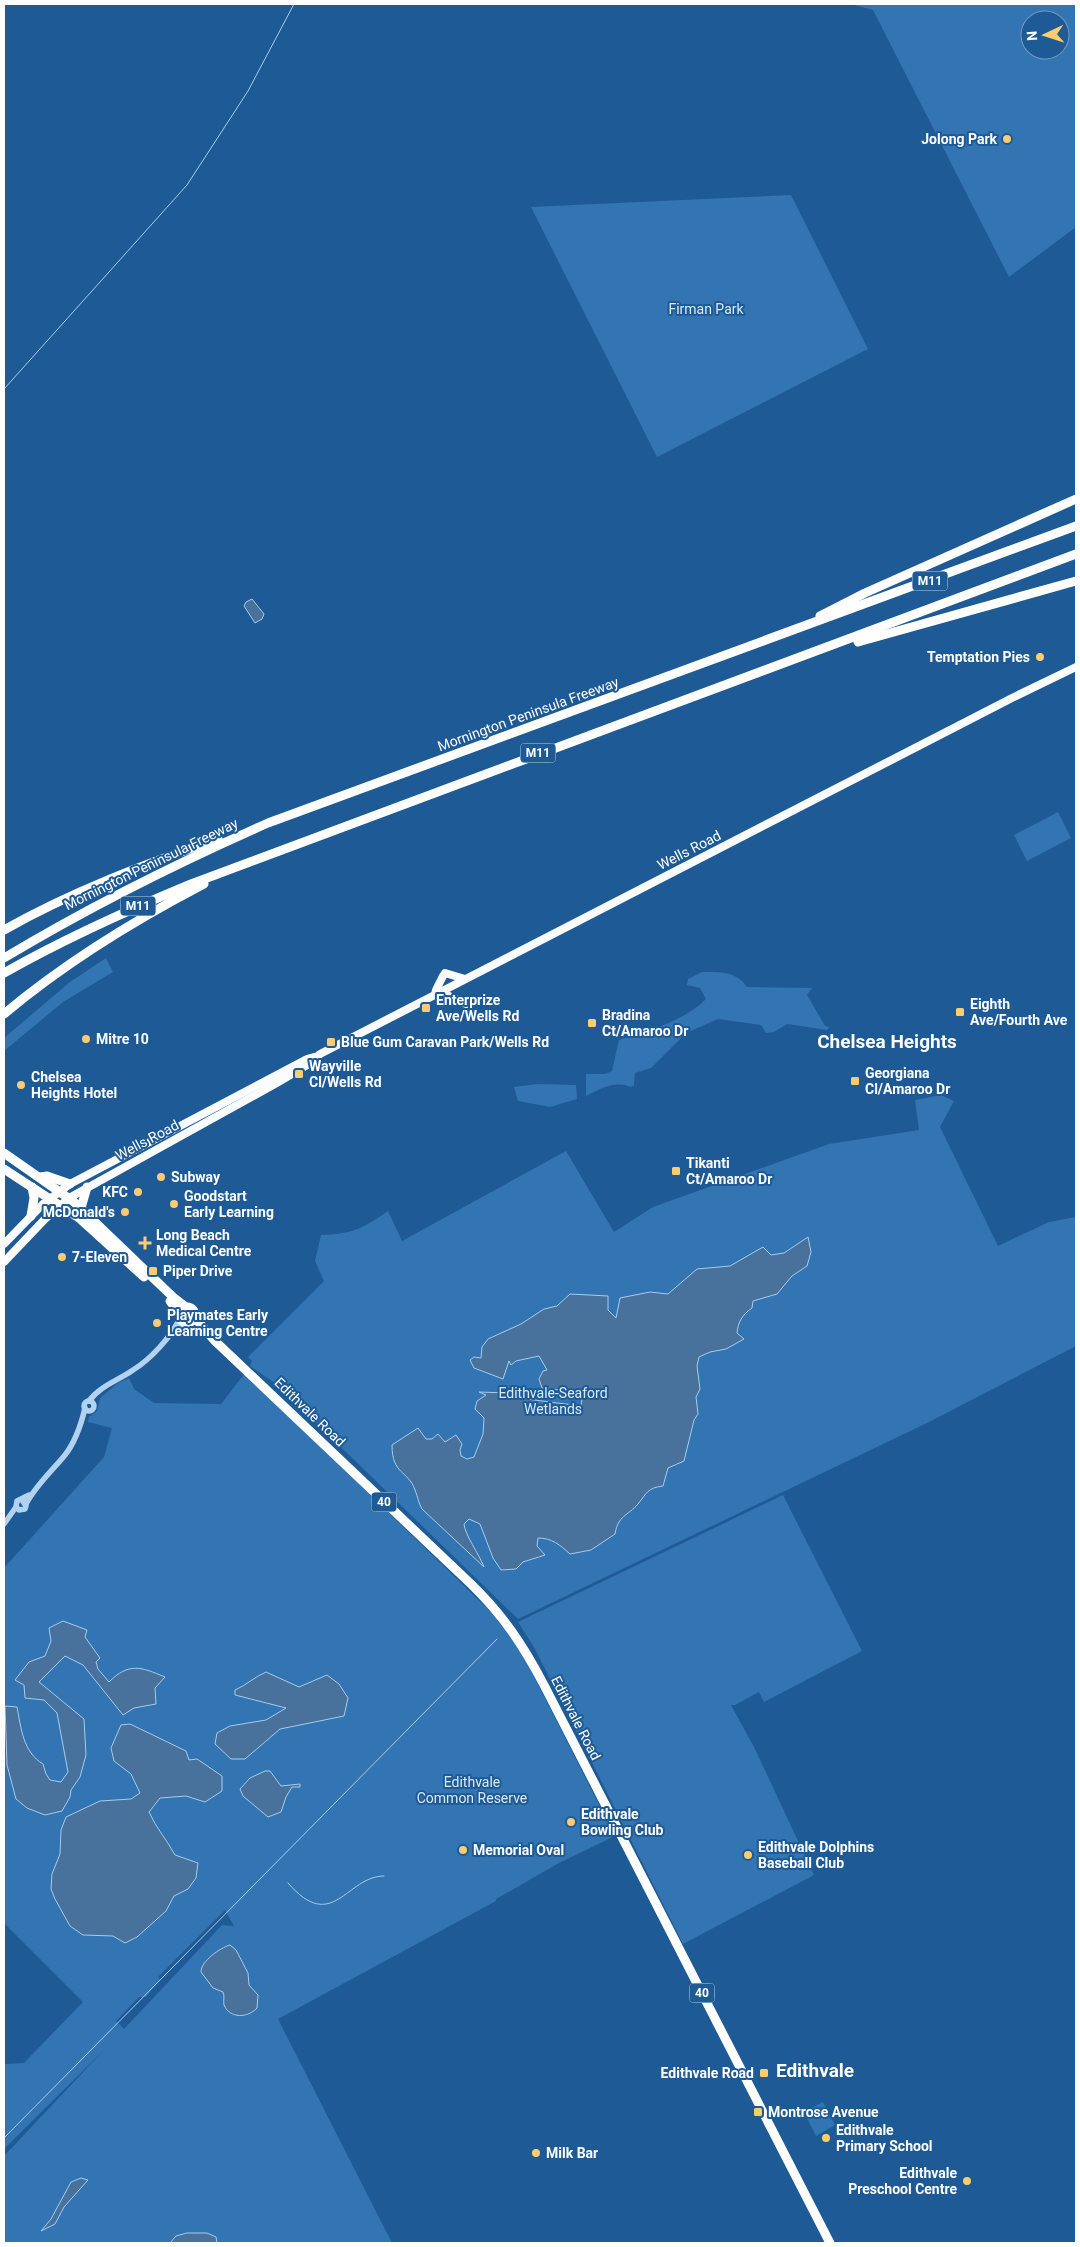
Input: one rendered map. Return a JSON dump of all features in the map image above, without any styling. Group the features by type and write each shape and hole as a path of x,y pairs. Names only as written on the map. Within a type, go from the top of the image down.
{"highway":[{"path":"784,635 865,593 1076,499"},
{"name":"Mornington Peninsula Freeway","path":"4,958 139,882 268,822 784,635 1076,526"},
{"name":"M11","path":"4,973 50,946 113,916 277,851 1076,554"},
{"path":"799,658 953,617 1076,581"},
{"path":"4,930 47,908 132,870 268,822"},
{"path":"4,1014 90,949 162,906 220,876 277,851"},
{"name":"40","path":"4,1152 69,1198"},
{"name":"40","path":"4,1169 61,1205"},
{"path":"40,1177 47,1176 70,1184"},
{"path":"31,1216 34,1198 32,1187"},
{"path":"81,1208 87,1187"},
{"name":"Edithvale Road","path":"69,1198 173,1297 186,1317"},
{"name":"Edithvale Road","path":"61,1205 83,1222 153,1284 186,1317 215,1341 481,1594 517,1637 544,1685 830,2243"}],"main road":[{"name":"Wells Road","path":"4,1244 50,1198 70,1184 307,1059 1076,667"},
{"path":"465,979 444,975 436,990 438,993 466,1004"},
{"name":"Wells Road","path":"4,1262 21,1242 69,1198 263,1092 309,1064 314,1057"}],"street":[{"path":"6,1521 18,1509 25,1509 24,1502 66,1453 86,1409 92,1409 91,1403 100,1391 140,1366 186,1317"},
{"path":"18,1509 17,1501 24,1502"}],"green space":[{"name":"Jolong Park","path":"850,4 1076,4 1076,227 1009,277 873,10"},
{"name":"Firman Park","path":"791,195 868,349 657,457 531,207"},
{"path":"1058,812 1071,838 1027,861 1014,835"},
{"path":"106,958 113,972 63,1002 4,1051 4,1038 70,982"},
{"path":"702,972 733,975 747,987 812,988 807,995 825,1026 829,1027 827,1030 787,1024 774,1032 766,1033 761,1025 718,1019 686,1033 651,1068 635,1073 634,1085 631,1087 619,1084 613,1085 586,1096 586,1074 605,1074 612,1071 619,1040 654,1029 677,1019 706,999 700,988 687,985 688,979"},
{"path":"538,1084 576,1085 577,1099 550,1107 518,1101 514,1087"},
{"name":"Edithvale-Seaford Wetlands","path":"943,1096 954,1101 940,1127 998,1246 1049,1222 1076,1217 1076,1346 927,1423 518,1619 276,1384 250,1366 252,1361 248,1357 324,1281 315,1261 321,1235 349,1232 371,1222 388,1211 402,1241 566,1151 614,1232 653,1207 829,1144 919,1130 915,1100"},
{"name":"Edithvale Common Reserve","path":"245,1373 494,1615 522,1653 615,1836 559,1863 496,1899 496,1901 278,2019 392,2243 4,2243 4,2156 103,2051 4,2149 4,2064 24,2063 83,2002 4,1923 4,1568 104,1457 112,1428 88,1422 89,1417 97,1411 100,1398 118,1383 129,1378 134,1389 154,1403 221,1404","holes":["225,1910 234,1926 222,1925 124,2029 116,2021 139,1997 146,1997 160,1979 158,1977"]},
{"path":"783,1495 862,1651 764,1702 759,1692 735,1705 731,1705 755,1749 814,1875 683,1944 535,1649 518,1622"},
{"path":"823,2102 835,2125 816,2136 804,2112"}],"shaded area":[{"path":"252,599 264,614 262,619 255,623 244,606 246,602"},
{"path":"808,1237 811,1252 807,1266 792,1276 777,1294 753,1301 752,1308 743,1316 738,1325 737,1333 744,1339 726,1349 710,1352 699,1357 697,1366 700,1389 696,1397 698,1414 694,1420 684,1461 668,1468 663,1486 648,1492 621,1519 615,1534 591,1550 570,1554 552,1541 538,1538 537,1546 545,1555 523,1562 516,1569 501,1570 493,1558 480,1524 469,1519 464,1524 484,1567 422,1509 412,1484 397,1467 392,1445 418,1428 426,1439 432,1439 438,1434 445,1442 456,1435 462,1444 461,1456 467,1459 474,1457 483,1434 484,1418 475,1409 477,1401 486,1395 479,1392 508,1393 519,1398 581,1406 582,1399 573,1392 542,1388 539,1379 543,1371 547,1370 539,1356 516,1361 511,1365 509,1361 503,1379 474,1368 470,1360 474,1357 481,1358 482,1347 488,1339 521,1324 544,1309 557,1306 570,1294 608,1296 608,1310 616,1318 620,1298 650,1292 668,1294 697,1269 730,1266 763,1247 771,1255 784,1253"},
{"path":"63,1621 87,1630 85,1637 100,1658 96,1662 98,1669 109,1682 123,1671 136,1668 165,1677 155,1688 156,1704 134,1708 123,1715 83,1665 65,1656 39,1682 84,1719 86,1755 80,1777 71,1790 70,1797 62,1811 45,1815 27,1808 16,1799 7,1765 5,1706 17,1707 24,1739 31,1753 43,1764 50,1780 61,1782 68,1772 57,1713 44,1700 25,1698 24,1685 15,1680 29,1662 45,1656 51,1641 49,1628"},
{"path":"266,1672 299,1687 327,1675 339,1684 348,1698 344,1716 280,1729 245,1759 231,1759 215,1744 217,1733 230,1726 266,1720 286,1708 235,1695 235,1690"},
{"path":"130,1724 186,1751 189,1760 197,1759 222,1776 222,1791 205,1802 186,1796 160,1798 149,1812 175,1855 198,1863 196,1878 188,1889 174,1896 166,1911 137,1937 125,1943 113,1936 83,1935 70,1926 51,1889 52,1874 60,1854 61,1830 66,1817 100,1801 131,1799 140,1793 131,1774 114,1761 111,1748 121,1725"},
{"path":"265,1771 270,1771 281,1786 300,1784 300,1787 292,1787 281,1812 268,1817 243,1796 240,1789 250,1778"},
{"path":"230,1945 236,1950 248,1973 249,1985 258,1995 257,2008 249,2014 239,2016 227,2010 224,2005 223,1992 213,1988 201,1972 208,1959 216,1952"},
{"path":"81,2178 88,2180 64,2207 55,2224 41,2231 51,2219 71,2182"},
{"path":"187,2233 207,2233 216,2237 217,2243 170,2243 176,2236"}],"waterway":[{"path":"4,389 187,185 248,91 294,4"},
{"path":"4,2138 497,1639"},
{"path":"288,1883 303,1898 317,1904 328,1904 339,1899 359,1884 371,1878 384,1876"}],"place":[{"name":"Jolong Park","path":"1007,139"},
{"name":"Temptation Pies","path":"1040,657"},
{"name":"Enterprize Ave/Wells Rd","path":"426,1008"},
{"name":"Eighth Ave/Fourth Ave","path":"960,1012"},
{"name":"Bradina Ct/Amaroo Dr","path":"592,1023"},
{"name":"Mitre 10","path":"86,1039"},
{"name":"Blue Gum Caravan Park/Wells Rd","path":"331,1042"},
{"name":"Wayville Cl/Wells Rd","path":"299,1074"},
{"name":"Georgiana Cl/Amaroo Dr","path":"855,1081"},
{"name":"Chelsea Heights Hotel","path":"21,1085"},
{"name":"Tikanti Ct/Amaroo Dr","path":"676,1171"},
{"name":"Subway","path":"161,1177"},
{"name":"KFC","path":"138,1192"},
{"name":"Goodstart Early Learning","path":"174,1204"},
{"name":"McDonald's","path":"125,1212"},
{"name":"Long Beach Medical Centre","path":"145,1243"},
{"name":"7-Eleven","path":"62,1257"},
{"name":"Piper Drive","path":"153,1271"},
{"name":"Playmates Early Learning Centre","path":"157,1323"},
{"name":"Edithvale Bowling Club","path":"571,1822"},
{"name":"Memorial Oval","path":"463,1850"},
{"name":"Edithvale Dolphins Baseball Club","path":"748,1855"},
{"name":"Edithvale Road","path":"764,2073"},
{"name":"Montrose Avenue","path":"758,2112"},
{"name":"Edithvale Primary School","path":"826,2138"},
{"name":"Milk Bar","path":"536,2153"},
{"name":"Edithvale Preschool Centre","path":"967,2181"}],"district":[{"name":"Chelsea Heights","path":"887,1041"},
{"name":"Edithvale","path":"815,2070"}]}
